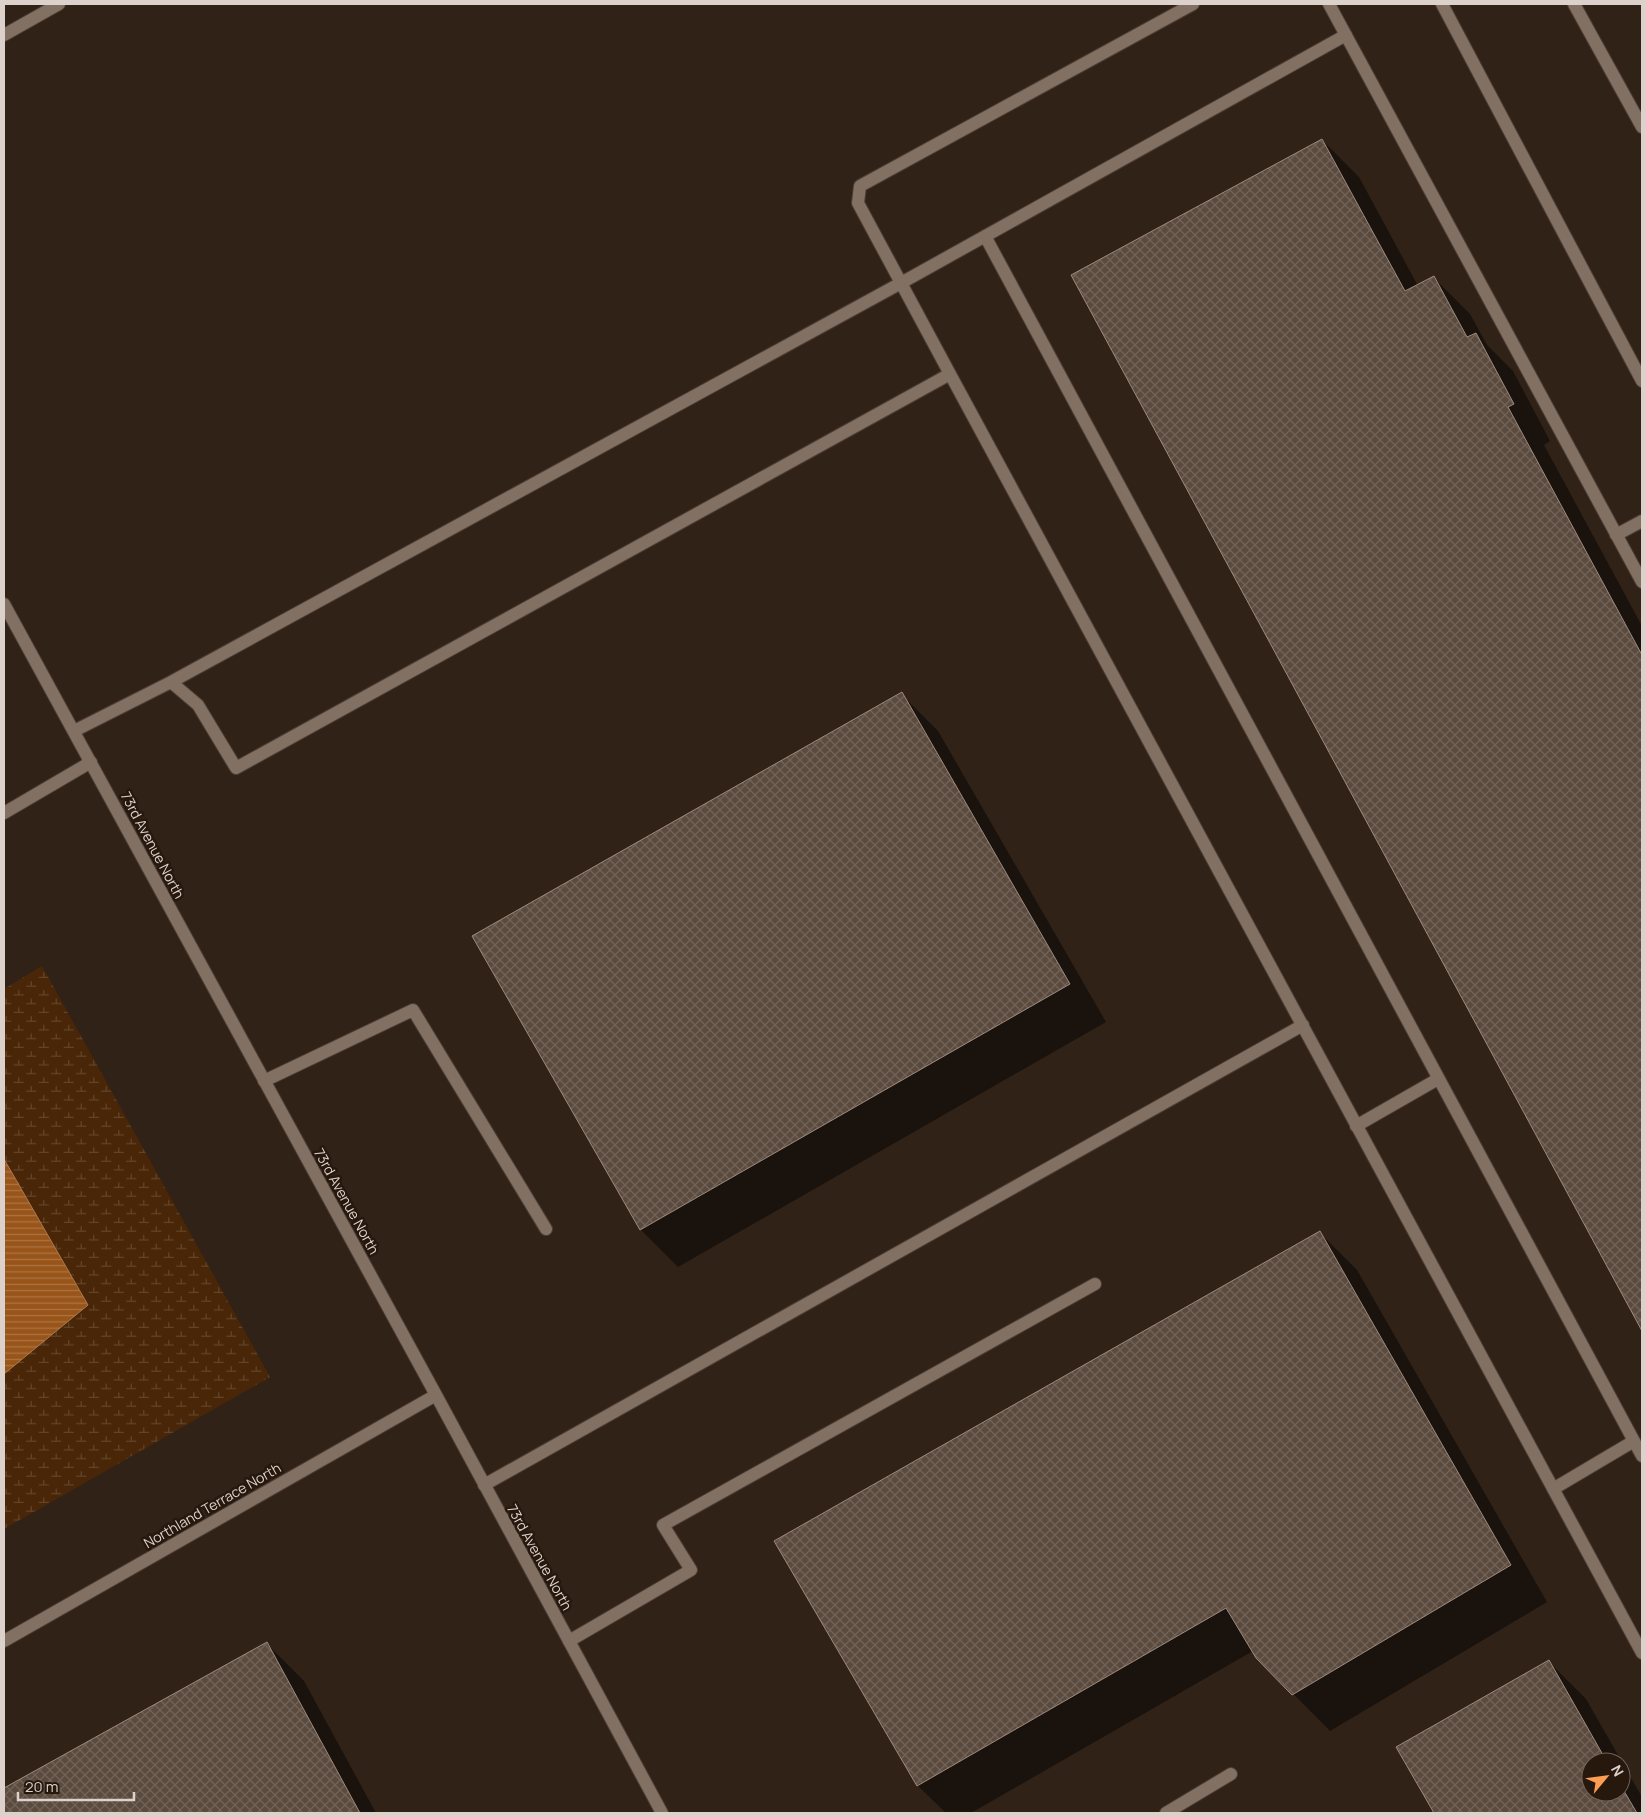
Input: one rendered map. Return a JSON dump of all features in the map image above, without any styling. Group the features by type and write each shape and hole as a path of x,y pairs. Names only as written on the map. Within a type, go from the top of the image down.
{"street":[{"path":"4,35 59,4"},
{"path":"1193,4 860,186 858,203 1642,1653"},
{"path":"1329,4 1642,582"},
{"path":"1442,4 1642,381"},
{"path":"1574,4 1642,127"},
{"path":"74,732 171,682 901,283 1346,35"},
{"path":"985,236 1642,1456"},
{"path":"171,682 198,706 236,768 950,374"},
{"path":"1616,535 1642,521"},
{"name":"73rd Avenue North","path":"4,604 662,1813"},
{"path":"4,813 91,762"},
{"path":"264,1081 413,1010 546,1230"},
{"path":"484,1485 1303,1025"},
{"path":"1356,1126 1438,1079"},
{"path":"569,1641 691,1570 663,1525 1096,1284"},
{"name":"Northland Terrace North","path":"4,1641 436,1395"},
{"path":"1553,1488 1634,1441"},
{"path":"1166,1813 1232,1774"}],"green space":[{"path":"42,966 270,1377 4,1529 4,989"}],"shaded area":[{"path":"4,1159 88,1305 4,1374"}],"building":[{"path":"1322,139 1405,291 1434,276 1467,337 1476,333 1514,404 1508,407 1642,655 1642,1331 1071,275"},
{"path":"902,692 1070,984 640,1230 472,936"},
{"path":"1320,1231 1511,1565 1292,1695 1256,1658 1226,1608 917,1786 774,1541"},
{"path":"267,1642 360,1813 4,1813 4,1788"},
{"path":"1549,1660 1601,1752 1581,1752 1581,1802 1630,1802 1637,1813 1434,1813 1396,1747"}]}
